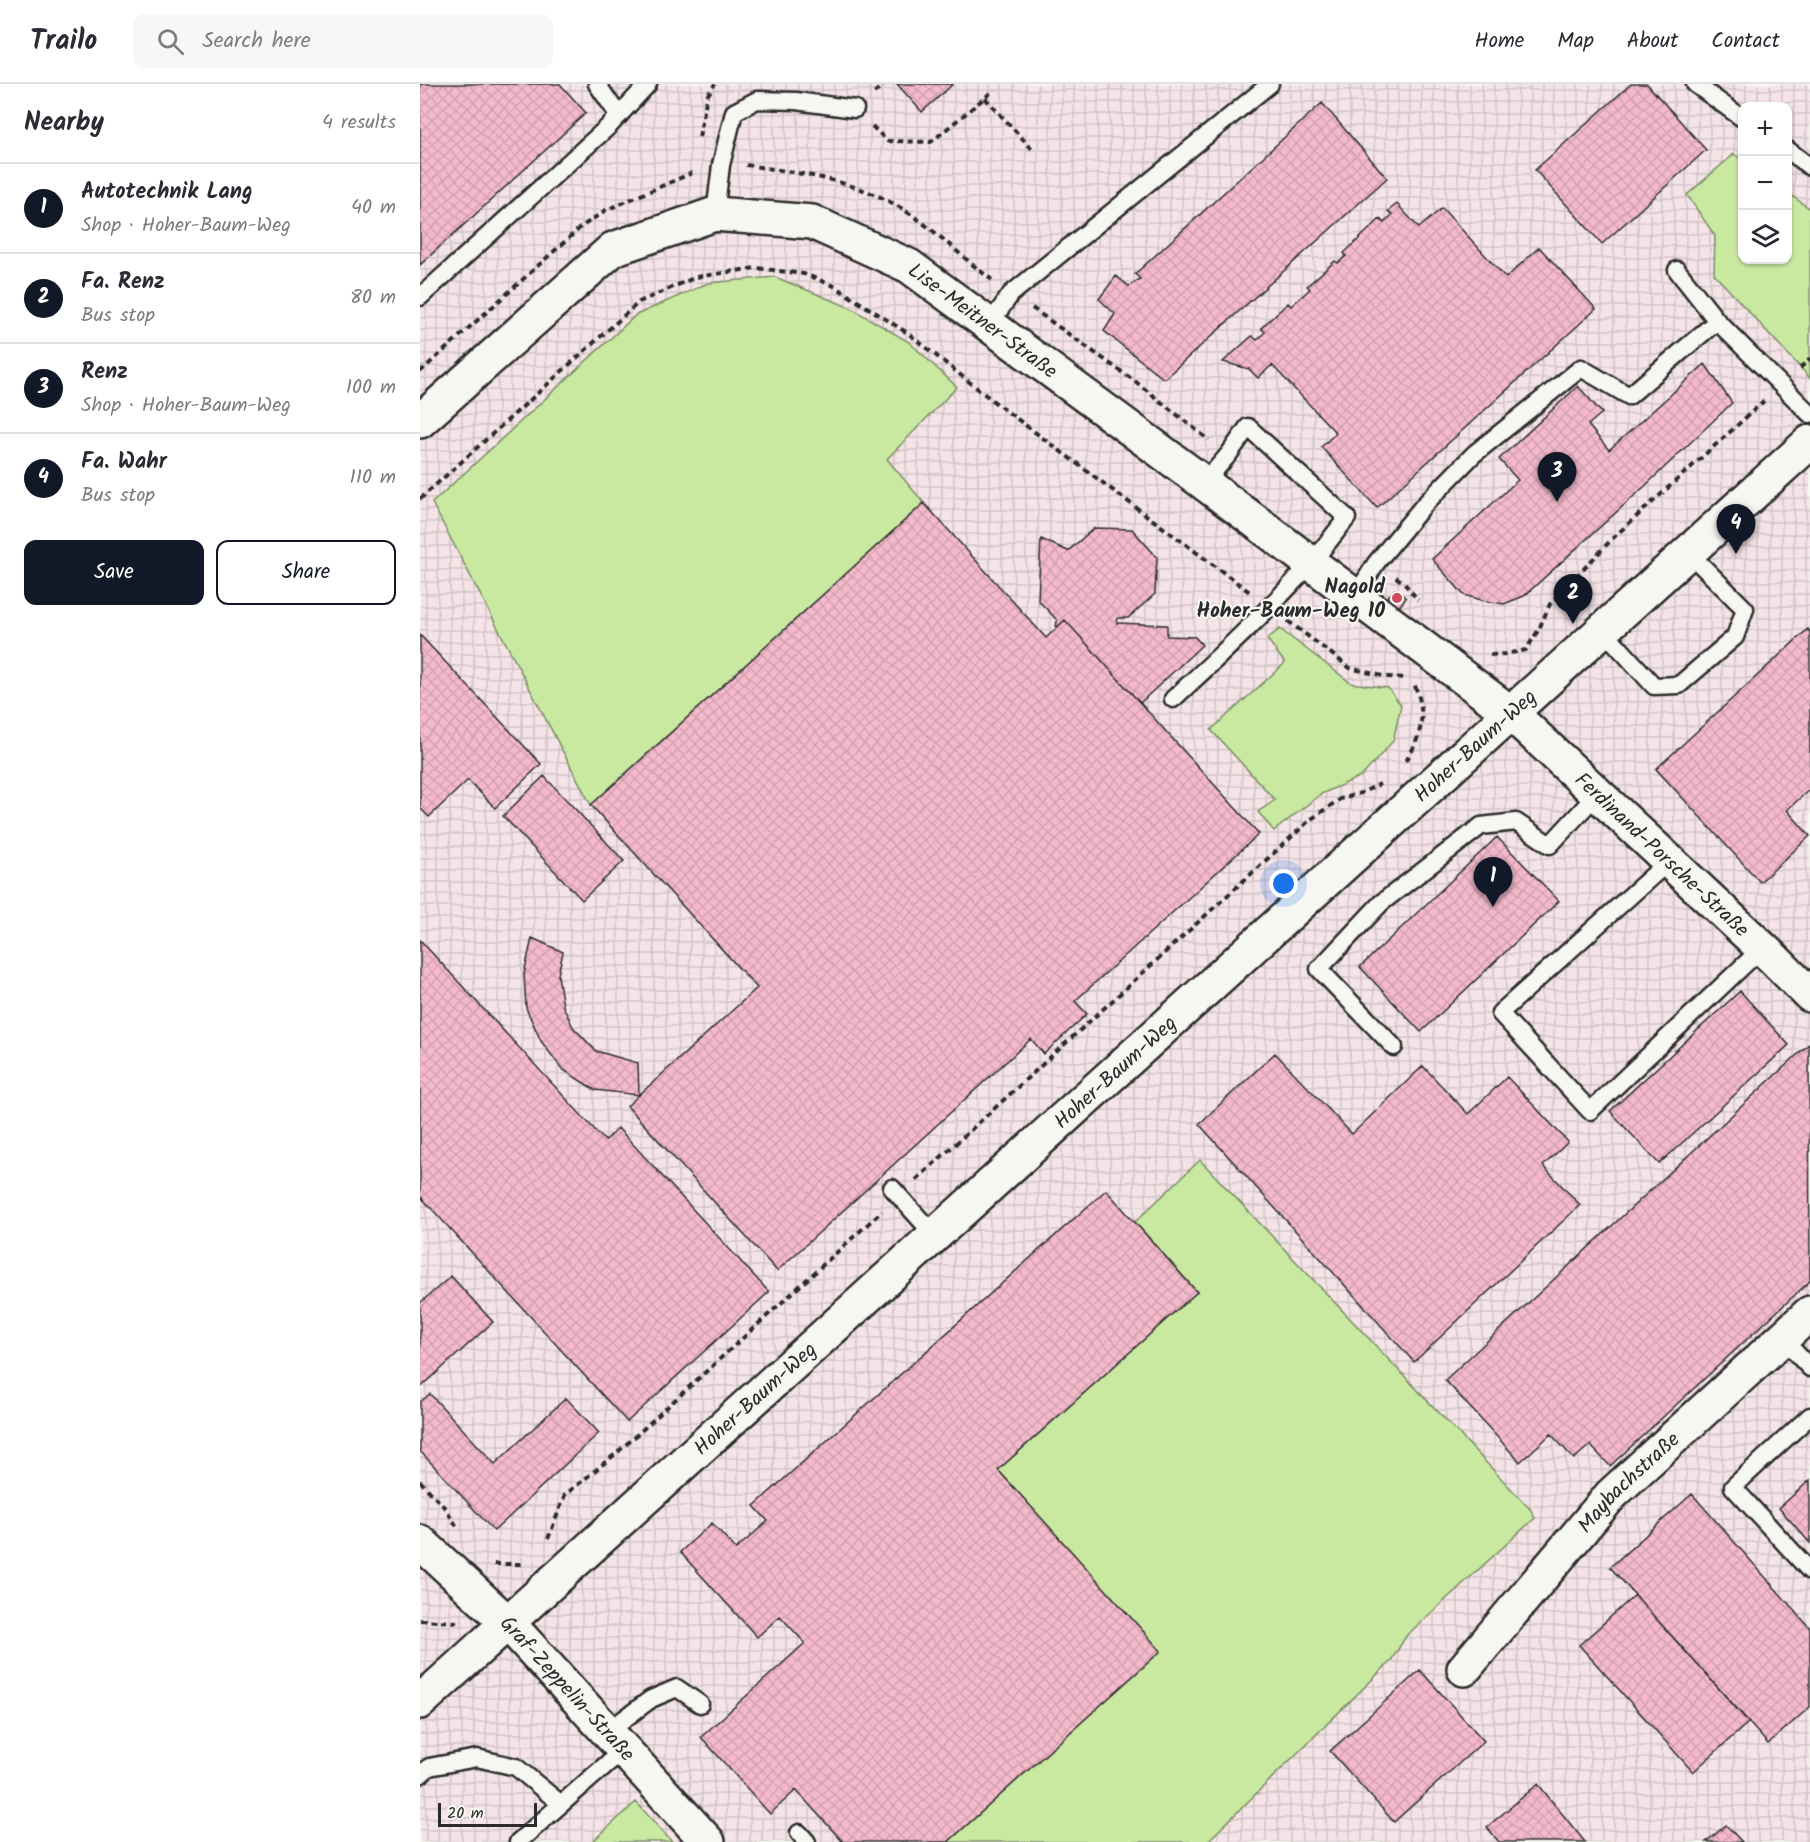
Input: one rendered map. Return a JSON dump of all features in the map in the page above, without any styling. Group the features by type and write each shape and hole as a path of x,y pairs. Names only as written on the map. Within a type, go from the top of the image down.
{"street":[{"name":"Lise-Meitner-Straße","path":"420,421 613,249 715,214 812,222 909,266 1512,714"},
{"name":"Hoher-Baum-Weg","path":"420,1702 509,1624 1810,442"},
{"name":"Ferdinand-Porsche-Straße","path":"1512,714 1810,995"},
{"name":"Maybachstraße","path":"1464,1669 1611,1495 1810,1312"},
{"name":"Graf-Zeppelin-Straße","path":"420,1542 509,1624 708,1842"}],"lane":[{"path":"597,84 619,116"},
{"path":"420,297 619,116 648,84"},
{"path":"989,325 1011,294 1270,84"},
{"path":"1695,84 1738,114"},
{"path":"715,214 721,165 734,112 757,100 796,101 855,109"},
{"path":"1792,153 1810,167"},
{"path":"1677,270 1717,321 1810,414"},
{"path":"1355,597 1376,563 1417,514 1474,453 1581,368 1629,396 1717,321"},
{"path":"1173,699 1230,647 1269,607 1311,563 1347,518 1248,426 1229,454 1204,483"},
{"path":"1604,631 1654,686 1679,685 1735,637 1745,609 1689,553"},
{"path":"1394,1047 1319,969 1381,903 1481,826 1516,822 1550,845 1597,794"},
{"path":"1669,861 1500,1013 1590,1111 1762,948"},
{"path":"895,1192 935,1236"},
{"path":"1783,1339 1810,1368"},
{"path":"1810,1416 1733,1487 1810,1571"},
{"path":"518,1842 561,1804 651,1699 677,1688 700,1704"},
{"path":"420,1774 429,1767 477,1758 516,1767 561,1804"}],"path":[{"path":"855,109 886,141 931,142 994,90"},
{"path":"985,98 1033,150"},
{"path":"420,499 639,302 696,277 756,268 804,274 834,286 909,334 1006,411 1350,668 1387,677 1412,678 1418,691 1422,723 1417,743 1401,769"},
{"path":"544,1546 565,1495 619,1451 895,1192 1310,820 1340,799 1361,793 1387,779"},
{"path":"420,1481 446,1509 457,1525 460,1536"},
{"path":"484,1563 526,1564"}],"shaded area":[{"path":"420,84 1810,84 1810,1842 1207,1842 1391,1661 1406,1636 1535,1518 1530,1510 1200,1160 1197,1292 1161,1651 948,1842 672,1842 636,1802 592,1842 420,1842","holes":["708,283 887,459 924,503 591,804 432,503 636,315"]}],"green space":[{"path":"1734,154 1738,157 1738,264 1792,264 1792,196 1810,209 1810,378 1714,274 1715,236 1687,195"},
{"path":"775,277 851,308 909,342 957,387 887,459 924,503 591,805 432,503 636,315 708,283"},
{"path":"1280,629 1351,683 1388,688 1401,705 1393,741 1362,776 1321,794 1274,831 1258,812 1275,800 1211,730 1285,663 1267,639"},
{"path":"1200,1160 1531,1510 1535,1518 1406,1636 1391,1661 1207,1842 948,1842 1160,1651 998,1470 1197,1292 1135,1222"},
{"path":"636,1802 672,1842 592,1842"}],"building":[{"path":"420,84 560,84 586,113 420,265"},
{"path":"897,84 953,84 922,112"},
{"path":"1631,84 1647,84 1706,150 1602,244 1535,170"},
{"path":"1322,103 1387,178 1164,379 1104,331 1115,314 1099,299 1116,276 1129,286 1140,279 1135,274"},
{"path":"1397,204 1419,228 1442,208 1506,278 1539,247 1596,309 1377,508 1321,447 1336,433 1272,365 1258,378 1249,369 1223,362 1252,336 1257,340 1265,332 1261,328 1288,303 1291,306 1310,289 1307,286 1335,261 1338,263 1346,256 1344,253 1380,219 1384,223 1392,215 1388,211"},
{"path":"1705,364 1732,403 1524,596 1504,604 1464,595 1432,559 1518,480 1499,459 1578,386 1602,413 1588,425 1609,450"},
{"path":"924,503 1046,638 1065,620 1259,834 1075,1001 1087,1014 1044,1054 1031,1039 777,1271 627,1106 757,988 591,805"},
{"path":"1094,528 1132,529 1157,557 1155,594 1128,618 1118,618 1117,623 1167,625 1167,636 1195,637 1202,645 1140,703 1065,620 1056,628 1057,620 1038,600 1041,539 1068,551"},
{"name":"Nagold Hoher-Baum-Weg 10","path":"1395,589 1406,598 1399,607 1387,598"},
{"path":"1808,629 1810,632 1810,789 1787,810 1810,836 1760,882 1656,769"},
{"path":"420,635 541,764 495,808 468,780 429,817 420,808"},
{"path":"544,776 624,861 582,900 503,816"},
{"path":"1497,837 1559,901 1421,1032 1360,967"},
{"path":"532,938 563,952 558,975 563,1006 573,1027 596,1051 638,1063 639,1095 595,1090 562,1069 541,1041 526,1008 524,974"},
{"path":"420,940 605,1141 618,1128 769,1292 627,1422 420,1196"},
{"path":"1740,991 1789,1045 1659,1164 1610,1111"},
{"path":"1809,1044 1810,1281 1610,1466 1590,1445 1574,1459 1551,1434 1520,1462 1445,1380"},
{"path":"1275,1053 1352,1134 1423,1066 1468,1114 1507,1077 1568,1142 1543,1166 1580,1205 1414,1362 1199,1124"},
{"path":"1106,1190 1197,1292 998,1470 1161,1651 948,1842 843,1842 796,1790 770,1814 701,1737 805,1643 780,1616 757,1637 680,1552 712,1523 736,1549 768,1521 754,1506"},
{"path":"451,1276 493,1322 420,1388 420,1303"},
{"path":"430,1394 495,1464 566,1398 599,1433 494,1531 420,1451 420,1402"},
{"path":"1810,1480 1810,1543 1779,1508"},
{"path":"1692,1494 1810,1628 1810,1707 1768,1744 1610,1567"},
{"path":"1635,1595 1749,1722 1693,1772 1579,1645"},
{"path":"1420,1670 1484,1741 1394,1822 1330,1751"},
{"path":"1538,1784 1585,1842 1499,1842 1487,1827"},
{"path":"1726,1825 1742,1842 1706,1842"}],"place":[{"name":"Renz","path":"1557,502"},
{"name":"Fa. Wahr","path":"1736,554"},
{"name":"Nagold Hoher-Baum-Weg 10","path":"1397,598"},
{"name":"Fa. Renz","path":"1573,624"},
{"name":"Autotechnik Lang","path":"1493,907"}]}
